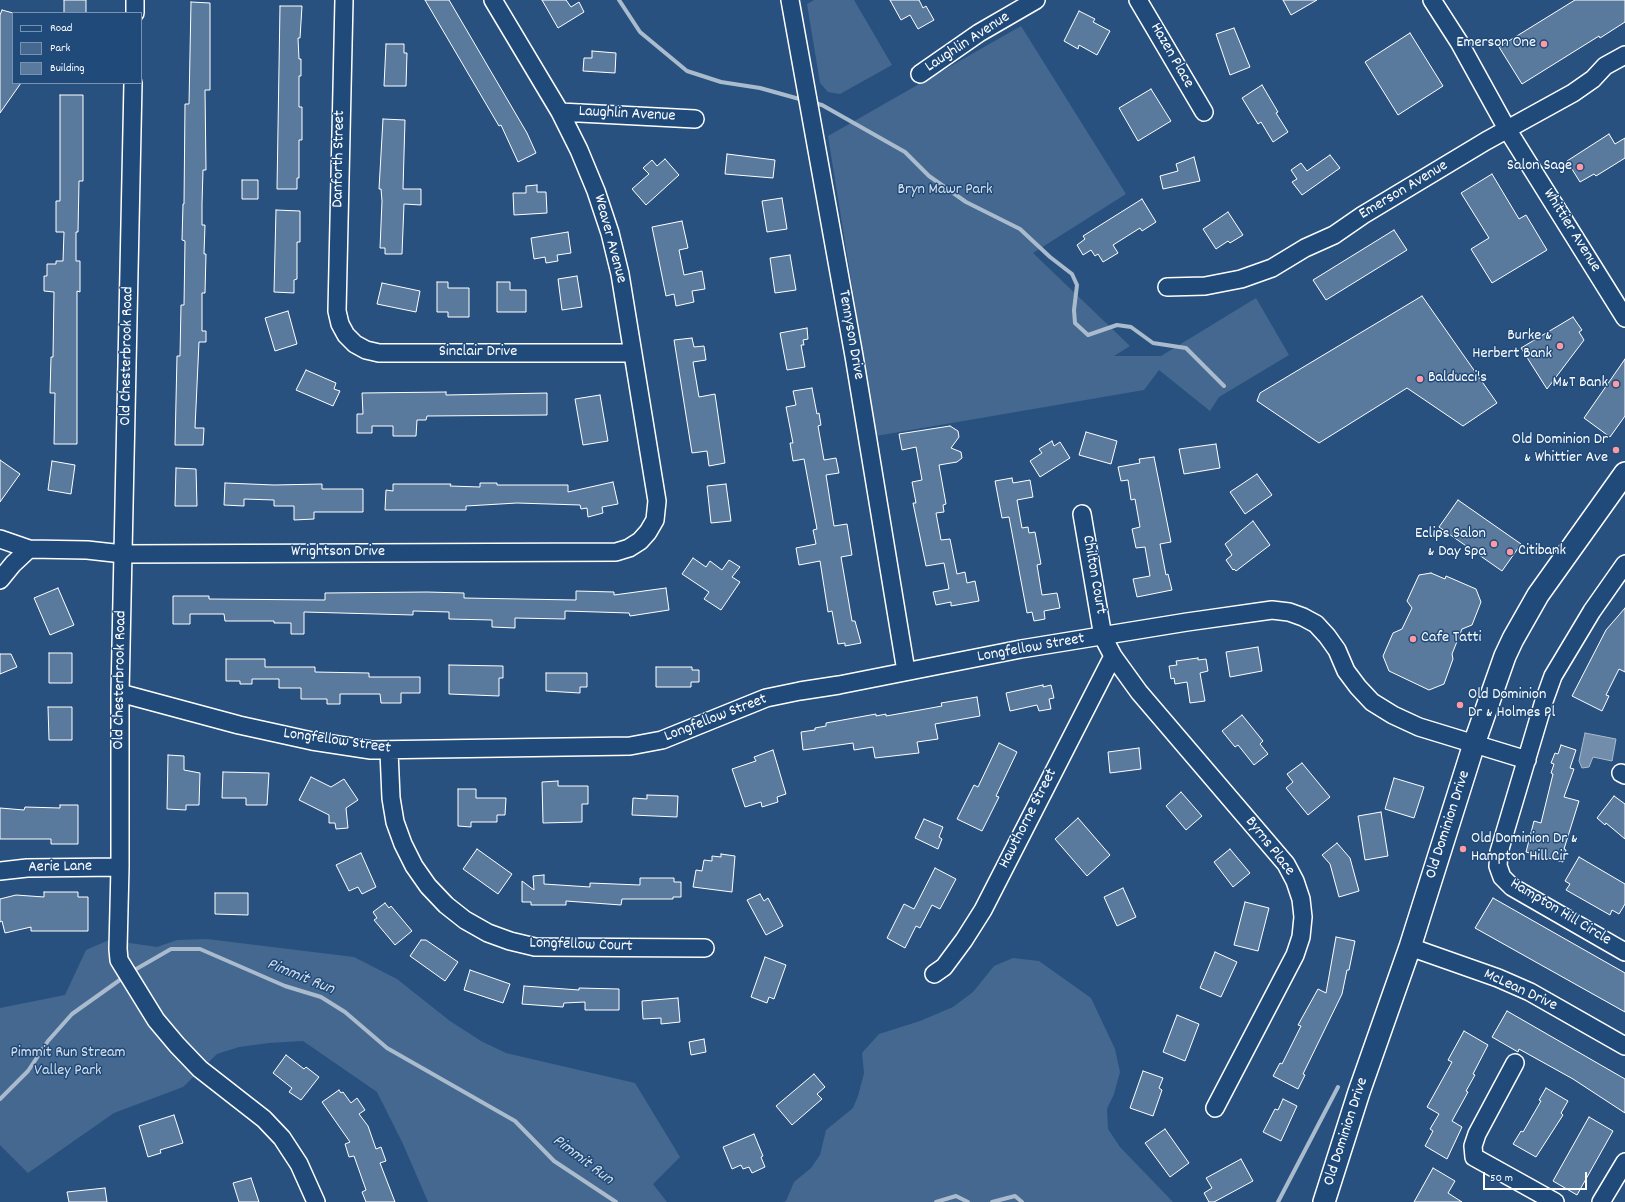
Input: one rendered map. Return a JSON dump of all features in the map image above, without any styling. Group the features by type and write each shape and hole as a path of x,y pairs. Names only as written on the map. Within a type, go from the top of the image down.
{"main road":[{"name":"Old Dominion Drive","path":"1324,1202 1359,1092 1410,947 1474,744 1505,656 1529,610 1566,554 1625,473"}],"street":[{"path":"135,0 135,12"},
{"name":"Danforth Street","path":"339,318 337,311 344,0"},
{"name":"Weaver Avenue","path":"493,0 560,112 588,171 610,233 620,274 657,500"},
{"name":"Tennyson Drive","path":"790,0 854,356 906,671"},
{"name":"Laughlin Avenue","path":"920,74 979,33 1036,0"},
{"name":"Hazen Place","path":"1138,0 1204,112"},
{"name":"Whittier Avenue","path":"1432,0 1459,42 1507,129 1625,318"},
{"name":"Emerson Avenue","path":"1167,287 1205,286 1240,279 1272,268 1305,248 1334,235 1363,215 1507,129 1573,93 1593,78 1605,66 1625,55"},
{"name":"Old Chesterbrook Road","path":"133,84 120,693 119,960 139,995 156,1020 177,1045 200,1069 264,1119 282,1138 299,1164 316,1202"},
{"name":"Laughlin Avenue","path":"560,112 695,119"},
{"name":"Sinclair Drive","path":"339,318 346,335 355,344 366,350 379,353 633,353"},
{"name":"Wrightson Drive","path":"0,539 29,549 87,550 123,554 616,552 629,548 640,542 648,532 654,520 657,500"},
{"name":"Chilton Court","path":"1082,514 1103,636"},
{"path":"0,580 13,564 29,549"},
{"name":"Hampton Hill Circle","path":"1625,564 1592,611 1554,676 1526,760 1499,852 1498,866 1502,877 1512,887 1625,952"},
{"name":"Longfellow Street","path":"120,693 261,730 312,741 371,750 389,751 453,747 639,745 662,740 766,698 1022,649 1187,622 1272,610 1289,612 1310,621 1328,636 1346,671 1358,687 1372,702 1402,720 1526,760"},
{"name":"Byrns Place","path":"1103,636 1113,656 1139,692 1286,864 1295,881 1301,899 1301,937 1295,955 1215,1108"},
{"name":"Hawthorne Street","path":"934,974 944,966 964,940 983,910 1113,656"},
{"name":"Longfellow Court","path":"389,751 391,798 395,822 403,844 414,866 428,886 446,905 466,920 503,938 535,947 705,948"},
{"name":"Aerie Lane","path":"0,871 27,868 120,867"},
{"name":"McLean Drive","path":"1410,947 1498,978 1524,989 1625,1046"},
{"path":"1515,1063 1477,1134 1473,1146 1474,1157 1545,1200"},
{"path":"1601,1202 1625,1162"}],"green space":[{"path":"814,0 854,0 892,65 840,94 828,92 820,83 807,4"},
{"name":"Bryn Mawr Park","path":"1021,26 1126,194 1033,253 1130,346 1114,356 1161,356 1256,298 1289,355 1219,397 1210,411 1159,370 1144,390 876,436 828,136"},
{"name":"Pimmit Run Stream Valley Park","path":"207,939 354,957 397,979 450,1021 481,1041 506,1053 635,1083 680,1157 653,1184 667,1202 428,1202 403,1144 377,1092 303,1041 239,1047 217,1054 183,1087 114,1113 28,1173 0,1145 0,1008 65,995 86,950 109,940 157,947 177,940"},
{"path":"1013,958 1039,961 1091,998 1115,1049 1120,1072 1114,1094 1107,1109 1108,1129 1120,1147 1173,1202 783,1202 786,1201 794,1182 811,1168 820,1155 826,1130 853,1108 864,1073 862,1053 879,1034 920,1021 953,1007 973,992 994,966"}],"shaded area":[{"path":"1585,733 1616,739 1612,761 1593,757 1589,767 1582,768 1579,761"}],"building":[{"path":"64,0 86,0 86,12 64,12"},
{"path":"425,0 449,0 527,133 536,153 518,162 501,125 499,126"},
{"path":"542,0 566,0 571,7 579,2 584,12 558,28"},
{"path":"890,0 919,0 923,8 926,6 934,20 918,29 910,15 901,20"},
{"path":"1283,0 1317,0 1291,15"},
{"name":"Emerson One","path":"1575,0 1625,0 1625,22 1600,38 1599,36 1522,84 1499,47"},
{"path":"191,2 210,3 210,90 205,90 206,170 203,170 202,204 202,225 205,225 204,254 206,254 205,293 202,293 202,331 206,331 206,342 199,342 195,428 204,428 203,445 175,445 177,356 180,356 181,305 184,305 185,241 182,240 184,204 185,104 189,104"},
{"path":"280,6 302,6 300,38 298,38 299,59 301,59 301,76 299,76 299,107 302,107 302,140 299,140 299,178 297,178 297,189 277,189"},
{"path":"2,10 12,13 12,84 20,84 0,113 0,15"},
{"path":"1079,11 1095,19 1093,22 1110,31 1097,55 1079,45 1078,49 1064,41"},
{"path":"1234,28 1250,67 1230,75 1216,34"},
{"path":"1410,33 1443,86 1398,115 1365,62"},
{"path":"386,44 404,44 404,53 407,53 406,86 384,86"},
{"path":"592,51 616,53 615,73 583,71 584,58 592,58"},
{"path":"1262,85 1278,112 1276,113 1288,132 1273,142 1261,122 1258,124 1242,98"},
{"path":"1151,89 1171,121 1138,141 1119,108"},
{"path":"60,95 83,95 83,181 79,181 78,232 76,232 76,261 80,261 80,292 77,291 77,444 54,444 55,393 50,393 51,357 53,357 54,292 44,291 44,276 47,276 47,264 56,264 56,261 63,261 64,232 56,232 56,201 60,201"},
{"path":"383,119 405,120 403,189 421,189 421,205 404,204 402,254 385,254 385,248 380,248 382,201 381,189 379,189"},
{"path":"1609,134 1615,144 1625,138 1625,158 1596,176 1594,174 1580,182 1567,161"},
{"path":"727,154 775,160 773,178 725,174"},
{"path":"1330,155 1340,168 1302,195 1292,182 1297,179 1291,170 1301,163 1307,171"},
{"path":"1194,157 1200,181 1163,189 1160,176 1178,171 1176,164"},
{"path":"665,159 679,175 646,205 632,189 649,174 643,168 652,160 657,166"},
{"path":"1492,174 1519,219 1526,215 1547,250 1492,283 1471,249 1489,238 1461,193"},
{"path":"242,180 258,180 258,199 242,199"},
{"path":"537,185 537,192 546,192 547,213 514,215 513,193 526,193 526,186"},
{"path":"782,198 787,229 767,232 762,201"},
{"path":"1142,199 1156,222 1142,231 1140,228 1113,245 1118,253 1103,262 1098,254 1095,256 1091,250 1083,255 1077,245 1085,239 1083,236"},
{"path":"276,210 300,211 300,242 297,242 297,279 294,280 294,293 274,292"},
{"path":"1228,212 1243,235 1230,243 1228,241 1216,249 1203,229"},
{"path":"682,221 688,248 679,250 684,275 702,271 705,289 692,291 694,302 676,306 674,294 666,296 652,227"},
{"path":"1394,230 1407,250 1326,300 1313,280"},
{"path":"568,232 571,253 557,255 558,261 546,263 545,257 534,259 531,238"},
{"path":"790,255 796,290 775,293 770,258"},
{"path":"577,276 582,307 562,310 558,279"},
{"path":"437,282 448,282 448,288 469,288 469,317 448,317 448,312 437,312"},
{"path":"497,282 510,282 510,290 526,290 526,312 497,312"},
{"path":"382,283 420,291 416,312 377,304"},
{"path":"1422,296 1497,403 1463,426 1407,388 1319,443 1257,401 1260,393"},
{"path":"288,311 297,344 275,351 265,318"},
{"path":"1573,317 1582,330 1579,332 1584,340 1547,389 1521,348"},
{"path":"807,328 808,339 803,340 804,345 801,345 805,367 787,370 780,333"},
{"path":"692,338 694,347 704,346 706,360 693,362 699,397 715,394 725,463 709,466 707,451 692,453 674,340"},
{"name":"M&T Bank","path":"1625,359 1625,416 1610,437 1584,418"},
{"path":"306,370 336,383 334,389 340,391 333,406 296,390"},
{"path":"812,388 817,414 819,413 821,425 818,426 824,460 836,458 839,473 826,475 834,526 847,524 852,555 841,557 852,621 855,621 861,643 845,646 845,643 838,644 832,611 828,612 820,561 799,565 796,548 816,544 813,530 817,529 804,459 793,461 790,443 793,443 786,407 796,405 793,391"},
{"path":"446,392 446,395 547,393 547,415 427,416 426,420 417,420 416,436 393,436 393,426 372,426 372,433 357,433 357,414 363,414 362,393"},
{"path":"600,395 608,441 583,445 575,399"},
{"path":"950,426 958,431 959,437 951,448 961,452 962,458 957,462 939,465 946,504 943,505 944,512 936,513 941,540 950,539 957,574 965,572 967,583 975,581 979,601 951,606 951,602 936,605 933,592 949,589 944,563 926,566 913,503 916,503 912,482 922,480 916,447 902,450 899,434"},
{"path":"1086,432 1117,441 1111,464 1079,455"},
{"path":"1052,441 1054,446 1060,442 1070,458 1040,477 1030,461 1042,453 1039,449"},
{"path":"1216,444 1220,468 1184,474 1179,449"},
{"path":"1154,457 1171,542 1160,544 1166,575 1168,574 1172,590 1137,597 1133,579 1150,576 1145,547 1136,548 1132,529 1140,527 1135,499 1131,500 1128,480 1121,481 1118,467 1140,463 1139,459"},
{"path":"0,460 20,474 0,502"},
{"path":"52,461 75,465 71,494 48,490"},
{"path":"176,468 196,469 197,506 175,506"},
{"path":"1257,474 1272,495 1245,514 1230,492"},
{"path":"1012,478 1013,483 1030,480 1033,497 1017,500 1022,528 1028,527 1029,533 1035,532 1041,564 1037,565 1042,595 1057,593 1060,608 1044,611 1045,619 1034,621 1032,612 1027,613 1009,517 1002,518 995,481"},
{"path":"613,482 618,504 602,507 603,513 588,517 587,508 581,509 580,505 517,503 466,506 466,510 385,510 386,490 393,491 393,484 451,484 450,486 480,487 480,483 497,483 497,485 568,485 568,492"},
{"path":"225,483 274,485 322,484 322,489 363,489 363,512 314,512 314,519 294,520 294,506 274,506 274,500 244,499 244,506 224,505"},
{"path":"726,484 731,521 711,523 707,486"},
{"path":"1458,500 1521,544 1502,571 1439,527"},
{"path":"1253,521 1270,545 1236,571 1234,569 1233,570 1226,560 1232,555 1225,544"},
{"path":"693,558 706,567 710,561 722,570 729,560 740,567 732,577 740,582 721,610 704,599 709,592 682,574"},
{"path":"1431,573 1445,579 1446,576 1476,589 1481,602 1472,625 1462,629 1452,654 1453,659 1444,684 1429,690 1389,671 1383,656 1393,633 1402,629 1412,608 1407,601 1419,575"},
{"path":"58,588 74,625 50,635 34,598"},
{"path":"666,588 669,610 630,616 629,613 565,611 565,619 515,618 515,628 492,627 492,620 449,619 449,612 413,611 413,615 304,612 304,634 291,634 291,623 274,623 274,621 225,621 224,614 190,614 190,624 173,624 173,596 209,596 209,599 325,600 325,593 427,592 464,593 464,598 576,600 576,591 614,592 614,595"},
{"path":"1625,608 1625,672 1619,669 1606,695 1609,696 1602,711 1572,696 1606,630"},
{"path":"1258,647 1262,671 1230,677 1226,652"},
{"path":"49,653 72,653 72,683 49,683"},
{"path":"0,654 11,654 17,667 0,674"},
{"path":"1198,658 1198,660 1206,659 1208,671 1200,673 1205,701 1190,703 1187,682 1175,684 1174,678 1171,679 1169,666 1177,665 1176,661"},
{"path":"226,659 265,659 265,667 315,667 315,672 369,673 369,677 420,677 420,693 401,693 401,703 381,703 380,694 340,694 340,704 327,704 327,699 301,699 301,688 279,688 279,679 252,679 252,684 240,684 240,681 226,681"},
{"path":"449,665 503,666 503,678 499,678 499,696 449,694"},
{"path":"656,667 692,667 692,670 699,670 699,682 691,682 691,687 656,687"},
{"path":"546,673 587,673 587,687 580,687 580,693 546,691"},
{"path":"1043,685 1043,687 1051,685 1054,698 1049,699 1051,709 1039,711 1037,705 1010,711 1006,693"},
{"path":"977,697 980,716 935,724 938,739 917,742 919,753 875,758 873,747 854,750 853,743 803,750 801,732 815,730 815,728 826,726 826,723 876,714 876,716 886,714 886,716 942,706 941,703"},
{"path":"48,707 72,707 72,740 49,740"},
{"path":"1242,715 1263,741 1260,744 1268,754 1254,765 1238,745 1235,747 1222,731"},
{"path":"999,743 1017,752 996,796 999,797 982,831 957,819 974,785 978,787"},
{"path":"1561,745 1576,750 1570,768 1574,769 1564,797 1579,801 1564,849 1566,850 1563,862 1526,852 1534,821 1541,823 1553,774 1551,773 1554,764 1551,763 1555,753 1558,754"},
{"path":"1139,748 1141,769 1110,773 1108,752"},
{"path":"773,750 786,794 777,797 778,802 762,807 761,802 745,807 732,769 756,761 754,757"},
{"path":"168,755 184,756 184,770 200,773 199,805 186,805 186,810 167,809"},
{"path":"1302,763 1330,797 1308,815 1286,788 1293,782 1287,774"},
{"path":"223,772 269,773 267,805 246,805 246,798 222,798"},
{"path":"311,777 331,787 344,779 358,800 346,808 348,828 336,829 335,823 329,823 329,815 299,800"},
{"path":"1394,778 1424,787 1414,818 1385,809"},
{"path":"558,781 558,786 588,786 588,804 582,804 582,822 543,823 542,782"},
{"path":"458,789 476,789 476,798 506,798 505,815 497,815 497,822 471,822 471,827 458,826"},
{"path":"1181,792 1202,816 1186,830 1166,806"},
{"path":"647,795 678,796 677,817 632,815 633,798 647,799"},
{"path":"1614,796 1625,804 1625,839 1606,823 1605,825 1597,818"},
{"path":"60,805 78,805 78,844 51,844 51,839 0,839 0,808 24,810 25,807 60,808"},
{"path":"1381,812 1388,856 1365,860 1358,816"},
{"path":"1078,818 1110,855 1087,876 1055,839"},
{"path":"924,819 943,827 939,837 942,839 938,849 915,838"},
{"path":"1337,843 1350,858 1359,891 1339,897 1330,864 1322,855"},
{"path":"477,849 512,874 498,894 463,869"},
{"path":"1230,849 1250,873 1233,887 1214,862"},
{"path":"361,853 376,887 362,894 358,887 349,891 336,865"},
{"path":"721,854 735,856 732,892 693,887 696,870 702,871 704,860 712,861 712,856 721,857"},
{"path":"1579,857 1625,884 1625,904 1619,914 1612,910 1610,915 1566,890 1570,884 1565,881"},
{"path":"935,868 956,879 940,909 932,905 920,928 916,926 905,948 887,938 904,904 914,909"},
{"path":"544,875 544,884 590,887 590,883 640,885 640,878 674,878 674,882 681,882 681,897 673,897 673,899 622,899 621,905 566,901 566,905 531,905 531,902 522,902 522,881 534,890 533,876"},
{"path":"1123,888 1136,917 1117,926 1104,897"},
{"path":"44,892 78,892 78,897 88,897 88,931 31,931 31,927 5,933 2,921 0,922 0,899 16,895 44,897"},
{"path":"215,893 248,893 248,915 215,914"},
{"path":"760,894 764,901 768,898 783,926 766,935 747,900"},
{"path":"1493,898 1625,973 1625,1012 1475,928"},
{"path":"1245,902 1269,908 1258,951 1234,945"},
{"path":"385,903 389,908 391,906 412,931 395,945 374,920 377,918 373,912"},
{"path":"1336,937 1355,941 1349,970 1347,970 1342,994 1303,1074 1305,1075 1298,1089 1273,1076 1280,1063 1282,1064 1301,1026 1298,1025 1318,989 1326,993"},
{"path":"421,940 426,940 458,962 445,981 410,956"},
{"path":"1215,952 1237,962 1221,997 1200,988"},
{"path":"765,957 786,965 774,999 769,997 767,1003 751,997"},
{"path":"470,970 510,984 503,1003 464,990"},
{"path":"524,986 579,990 579,988 619,989 619,1010 585,1010 585,1002 564,1003 563,1007 522,1004"},
{"path":"678,998 680,1022 661,1024 661,1018 643,1019 642,1001"},
{"path":"1507,1011 1625,1079 1625,1113 1573,1079 1519,1049 1518,1052 1492,1037"},
{"path":"1177,1015 1199,1024 1185,1061 1163,1052"},
{"path":"1464,1031 1488,1045 1473,1074 1475,1075 1466,1091 1468,1092 1452,1121 1462,1127 1447,1159 1425,1146 1433,1131 1430,1129 1439,1114 1427,1107 1452,1062 1448,1060"},
{"path":"704,1039 706,1052 691,1055 689,1042"},
{"path":"286,1055 304,1069 306,1067 319,1077 301,1100 289,1092 292,1088 273,1073"},
{"path":"1143,1071 1163,1078 1159,1088 1162,1090 1153,1116 1130,1108"},
{"path":"814,1074 825,1087 817,1094 822,1099 792,1125 776,1106"},
{"path":"1546,1088 1568,1101 1561,1113 1563,1115 1536,1157 1513,1144 1521,1131 1523,1132 1541,1101 1539,1100"},
{"path":"339,1090 341,1093 343,1092 351,1103 357,1098 365,1110 359,1114 368,1126 376,1149 381,1147 386,1161 380,1163 395,1202 366,1202 362,1192 366,1190 354,1156 349,1157 345,1144 350,1142 322,1102"},
{"path":"1283,1099 1297,1106 1281,1141 1263,1132 1275,1109 1278,1110"},
{"path":"174,1115 183,1143 160,1150 161,1153 148,1157 139,1126"},
{"path":"1589,1117 1613,1131 1577,1195 1553,1181"},
{"path":"1165,1129 1189,1163 1170,1177 1145,1143"},
{"path":"754,1134 763,1156 761,1157 765,1167 752,1173 749,1167 743,1169 741,1165 732,1169 723,1147"},
{"path":"1241,1159 1253,1181 1214,1202 1209,1202 1204,1193 1212,1188 1206,1178"},
{"path":"1433,1168 1455,1181 1448,1193 1462,1202 1414,1202"},
{"path":"251,1178 259,1202 239,1202 233,1183"},
{"path":"105,1188 107,1202 69,1202 67,1192"}],"waterway":[{"path":"619,0 640,32 687,71 721,82 760,88 803,100"},
{"path":"814,103 822,105 905,152 929,176 966,202 1020,229 1050,257 1072,274 1077,285 1074,310 1075,323 1088,335 1117,325 1131,327 1153,343 1186,348 1224,386"},
{"name":"Pimmit Run","path":"131,972 171,949 200,949 285,986 321,997 345,1012 387,1048 515,1121 554,1161 616,1202"},
{"name":"Pimmit Run","path":"0,1099 28,1071 48,1041 72,1014 124,977"},
{"path":"1278,1202 1338,1087"},
{"name":"Pimmit Run","path":"936,1202 956,1196 968,1202"},
{"name":"Pimmit Run","path":"992,1202 1015,1196 1022,1202"}],"place":[{"name":"Emerson One","path":"1544,44"},
{"name":"Salon Sage","path":"1580,167"},
{"name":"Burke & Herbert Bank","path":"1560,346"},
{"name":"Balducci's","path":"1420,379"},
{"name":"M&T Bank","path":"1616,384"},
{"name":"Old Dominion Dr & Whittier Ave","path":"1616,450"},
{"name":"Eclips Salon & Day Spa","path":"1494,544"},
{"name":"Citibank","path":"1510,552"},
{"name":"Cafe Tatti","path":"1413,639"},
{"name":"Old Dominion Dr & Holmes Pl","path":"1460,705"},
{"name":"Old Dominion Dr & Hampton Hill Cir","path":"1463,849"}]}
